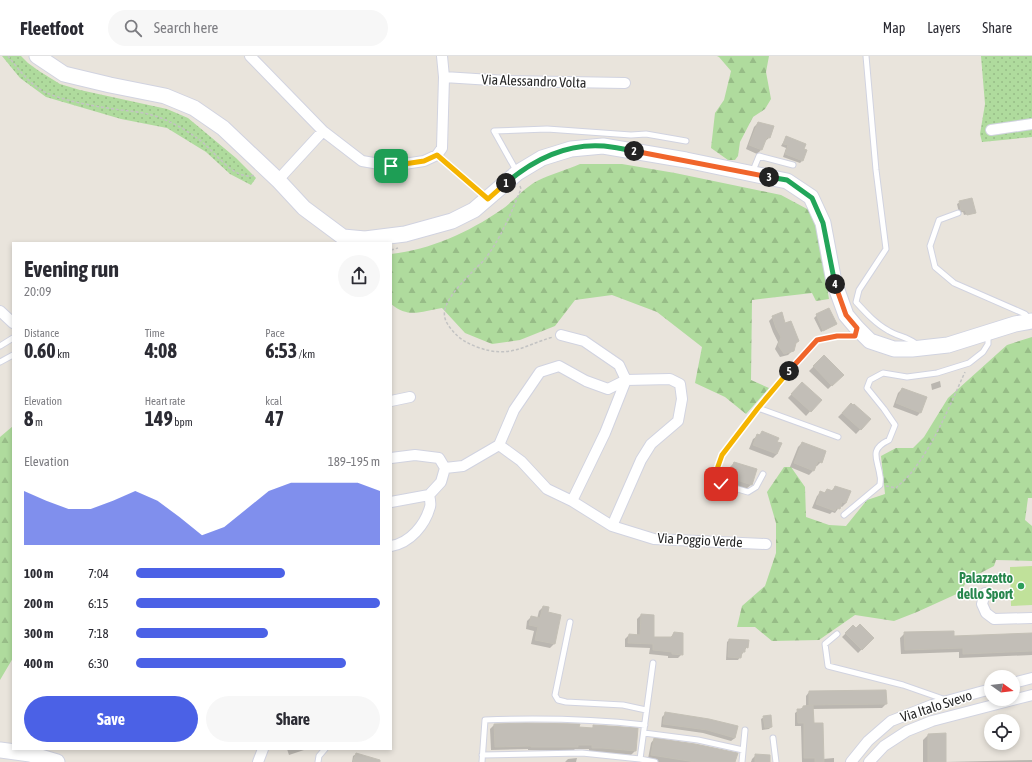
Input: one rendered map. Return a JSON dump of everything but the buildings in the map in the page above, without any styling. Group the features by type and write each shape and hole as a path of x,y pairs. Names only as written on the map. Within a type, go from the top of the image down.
{"street":[{"path":"37,56 64,74 165,96 194,108 223,128 278,180 304,208 340,240 365,239 405,234 452,221 474,210 518,178 542,158 556,152 582,147 598,146 787,180 812,198 823,223 834,282 846,315 870,341 894,349 912,350 948,345 1031,320"},
{"path":"250,56 323,131 362,161 391,166 424,161 437,155 442,148 444,77 442,56"},
{"name":"Via Alessandro Volta","path":"444,77 507,81 625,83"},
{"path":"991,130 1032,124"},
{"path":"278,180 323,131"},
{"path":"0,311 12,322"},
{"path":"561,335 584,341 619,366 626,380 605,432 572,501"},
{"path":"445,468 463,466 499,445 514,410 540,372 559,366 586,381 608,389 626,380 670,379 680,384 682,399 678,421 650,444 612,526"},
{"path":"392,401 410,397"},
{"name":"Via Poggio Verde","path":"499,445 521,461 547,489 572,501 612,526 654,539 766,544"},
{"path":"392,458 415,455 439,458 445,468 441,482 429,495 392,502"},
{"path":"392,546 410,538 423,524 431,506 429,495"},
{"path":"985,593 982,604 986,613 994,619 1032,618"},
{"path":"1020,681 1032,678"},
{"name":"Via Italo Svevo","path":"851,762 868,741 891,721 908,713 932,705 984,691"},
{"name":"Via Italo Svevo","path":"869,762 884,746 914,728 932,721 1032,695"},
{"path":"908,713 914,728"},
{"path":"0,750 30,754 58,762"},
{"path":"258,762 261,750"}],"lane":[{"path":"866,56 876,170 886,249 858,290 856,302 870,318 890,332 907,338 915,343 912,350"},
{"path":"518,178 494,131 546,129 632,136 646,134 686,141"},
{"path":"752,174 759,156 793,165"},
{"path":"958,213 939,220 930,246 936,267 954,283 1025,314 1031,320"},
{"path":"763,474 756,487 748,492 721,484 716,472 722,455 758,408 817,340 837,336 855,336 857,328"},
{"path":"844,515 880,486 880,475 876,452 880,444 889,440 895,425 867,388 870,380 883,373 907,377 937,373 969,363 983,352 988,344 988,334"},
{"path":"0,346 12,339"},
{"path":"0,362 12,356"},
{"path":"758,408 838,437"},
{"path":"570,622 555,694 558,700 566,702 623,705 646,710"},
{"path":"837,634 825,644 828,666 949,700"},
{"path":"639,761 653,663"},
{"path":"482,762 485,720 532,719 600,721 644,725"},
{"path":"742,762 745,730"},
{"path":"644,733 698,740 742,750"},
{"path":"773,738 776,762"},
{"path":"318,762 319,756 324,750"},
{"path":"482,755 582,753 655,762"}],"path":[{"path":"8,56 24,75 47,93 86,104 148,114 161,118 198,138 232,170 241,175 250,177 257,175"},
{"path":"437,155 488,199"},
{"path":"518,178 521,189 495,245 484,261 473,271 452,296 445,310 445,320 456,334 468,344 486,351 504,353 514,351 545,339 561,335"},
{"path":"392,250 398,248"},
{"path":"880,486 896,488 911,474 943,423 969,363"}],"green space":[{"path":"2,56 21,56 39,71 60,84 80,90 167,109 188,118 236,158 256,178 251,185 230,174 206,152 167,128 121,119 46,97 20,78"},
{"path":"717,56 769,56 766,72 771,99 765,109 753,117 740,142 738,156 735,160 728,160 711,148 715,113 724,100 731,71"},
{"path":"981,56 1032,56 1032,137 982,142 980,134 985,104"},
{"path":"580,164 622,164 675,173 781,195 809,210 817,229 829,299 816,301 812,293 752,300 751,380 769,388 746,414 725,397 695,383 702,347 657,312 612,295 575,300 555,326 520,340 492,344 465,333 442,308 410,313 398,309 392,305 392,254 420,249 462,233 489,218 510,203 528,187 548,176"},
{"path":"1032,337 1032,498 1028,498 1025,520 1032,526 1032,561 996,560 994,566 967,580 961,592 917,612 894,621 855,615 819,640 772,641 755,627 737,627 742,606 765,586 776,553 776,523 767,492 784,467 791,467 805,487 806,517 829,525 846,526 867,500 885,494 881,456 896,448 913,448 924,437 948,398 1007,345"},
{"path":"12,427 12,660 0,680 0,437"},
{"name":"Palazzetto dello Sport","path":"1032,566 1032,605 1011,606 1010,567"}],"place":[{"name":"Palazzetto dello Sport","path":"1021,586"}],"route":[{"path":"391,166 424,161 437,155 488,199 518,173 542,158 556,152 571,149 603,146 686,160 787,180 812,198 823,223 834,282 846,315 857,328 855,336 837,336 817,340 803,354 758,408 722,455 716,472 721,484"}]}
